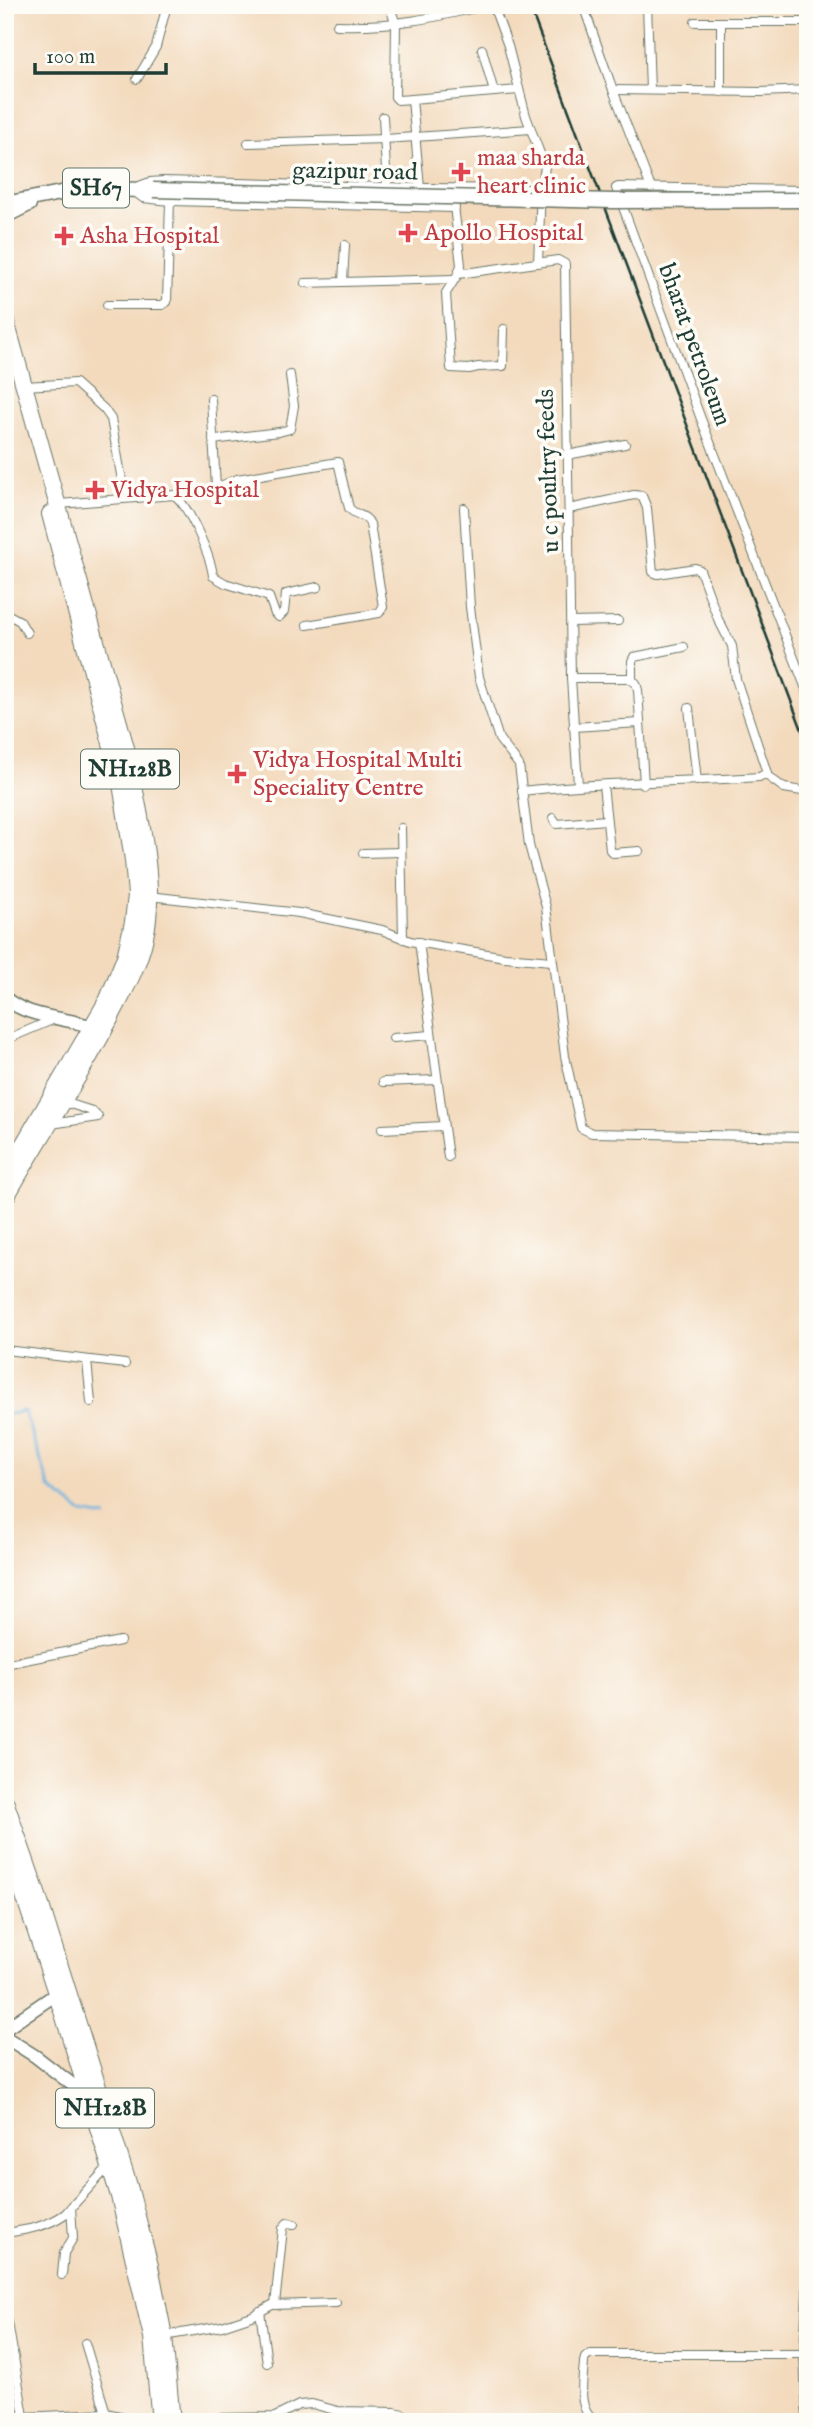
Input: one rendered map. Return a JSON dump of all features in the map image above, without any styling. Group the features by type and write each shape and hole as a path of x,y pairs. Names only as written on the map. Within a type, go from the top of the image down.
{"highway":[{"name":"NH128B","path":"5,318 126,748 139,814 149,896 146,936 133,975 7,1171"},
{"name":"NH128B","path":"5,353 120,777 136,895 128,945 98,1029 64,1102 5,1199"},
{"name":"NH128B","path":"5,1801 62,1990 89,2098 110,2165 152,2337 160,2422"},
{"name":"NH128B","path":"5,1838 105,2109 129,2186 150,2266 164,2336 172,2422"}],"main road":[{"name":"SH67","path":"7,208 81,189 131,189"},
{"name":"gazipur road","path":"131,189 601,201 808,200"}],"street":[{"path":"137,79 156,47 167,5"},
{"path":"389,5 396,24 395,97 398,100 519,90"},
{"path":"337,25 372,26 422,21 487,5"},
{"path":"493,5 545,167 541,188 538,262"},
{"path":"583,5 651,188"},
{"path":"647,5 650,90"},
{"path":"695,22 808,22"},
{"path":"720,92 721,22"},
{"path":"482,49 494,92"},
{"path":"613,90 808,90"},
{"path":"412,99 420,188"},
{"path":"383,117 387,187"},
{"path":"248,143 385,139 531,130"},
{"path":"5,168 7,208"},
{"path":"131,189 150,182 164,181 452,189 541,188"},
{"name":"bharat petroleum","path":"808,190 616,188 701,419 808,694"},
{"path":"131,189 143,198 170,201 455,208"},
{"path":"452,189 461,265 446,297 451,368 503,366 504,329"},
{"path":"107,306 162,305 167,302 170,201"},
{"path":"343,282 345,246"},
{"name":"u c poultry feeds","path":"305,283 456,276 558,260 565,264 571,678 578,785"},
{"path":"213,440 281,432 291,426 294,406 289,375"},
{"path":"25,386 75,383 104,409 113,427 125,497"},
{"path":"211,399 216,487"},
{"path":"567,455 625,444"},
{"path":"177,496 184,492 206,491 237,479 335,462 340,464 349,508 366,518 370,524 383,607 379,613 307,625"},
{"path":"58,504 125,497 170,494 177,496 209,557 212,576 268,597 275,614 281,615 286,594 317,587"},
{"path":"569,509 635,495 642,496 647,508 653,572 659,574 695,568 700,570 718,619 732,646 736,679 767,769 765,775"},
{"path":"464,508 470,607 479,677 499,740 519,765 529,845 547,908 565,1056 581,1128 605,1133 808,1137"},
{"path":"5,613 20,621 27,633"},
{"path":"571,622 618,621"},
{"path":"644,784 638,690 632,679 632,661 634,657 684,647"},
{"path":"571,678 632,679"},
{"path":"689,708 697,781"},
{"path":"573,727 640,723"},
{"path":"522,790 765,775 783,788 808,792"},
{"path":"603,785 611,852 639,851"},
{"path":"553,818 557,824 606,820"},
{"path":"401,828 403,939"},
{"path":"363,853 401,852"},
{"path":"149,896 299,913 382,930 403,939 513,959 552,961"},
{"path":"419,942 448,1157"},
{"path":"5,998 19,1008 98,1029"},
{"path":"5,1040 60,1017"},
{"path":"393,1038 430,1035"},
{"path":"383,1082 437,1080"},
{"path":"51,1124 98,1117 95,1112 64,1102"},
{"path":"382,1129 443,1126"},
{"path":"5,1350 125,1364"},
{"path":"87,1361 91,1402"},
{"path":"5,1664 120,1641"},
{"path":"5,2029 62,1990"},
{"path":"5,2037 35,2056 105,2109"},
{"path":"5,2233 49,2224 65,2214 110,2165"},
{"path":"62,2275 64,2253 73,2238 71,2207"},
{"path":"275,2305 283,2228 287,2223 294,2224"},
{"path":"807,2422 804,2354 808,2273"},
{"path":"164,2336 212,2329 260,2312 267,2306 336,2303"},
{"path":"5,2305 25,2420 106,2413 146,2422"},
{"path":"260,2312 267,2363"},
{"path":"85,2343 106,2413"},
{"path":"596,2422 587,2415 583,2404 584,2362 591,2354 804,2354"},
{"path":"5,2368 15,2368"},
{"path":"196,2422 218,2418 275,2417 299,2405 312,2404 338,2411 395,2412 403,2414 405,2422"},
{"path":"360,2411 360,2422"}],"waterway":[{"path":"5,1415 24,1411 50,1488 82,1513 106,1517"}],"railway":[{"path":"529,5 808,746"}],"place":[{"name":"maa sharda heart clinic","path":"461,172"},
{"name":"Apollo Hospital","path":"408,233"},
{"name":"Asha Hospital","path":"64,236"},
{"name":"Vidya Hospital","path":"95,490"},
{"name":"Vidya Hospital Multi Speciality Centre","path":"237,774"}]}
